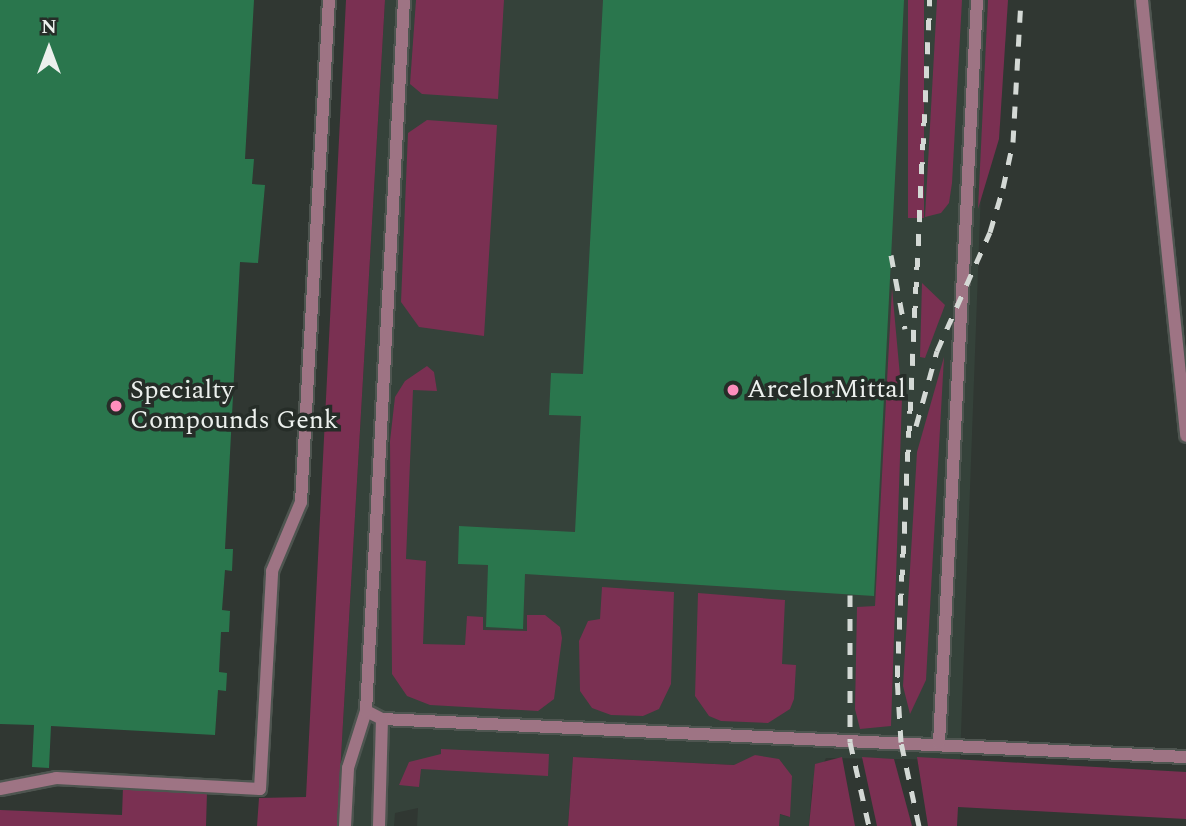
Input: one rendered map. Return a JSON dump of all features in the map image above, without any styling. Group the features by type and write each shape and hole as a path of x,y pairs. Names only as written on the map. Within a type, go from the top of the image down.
{"lane":[{"path":"0,789 57,778 260,789 272,571 301,502 329,0"},
{"path":"345,826 348,768 366,711 404,0"},
{"path":"939,743 977,0"},
{"path":"1142,0 1186,436"},
{"path":"366,711 382,719 939,743 1186,757"},
{"path":"379,826 382,719"}],"shaded area":[{"path":"346,0 385,0 337,826 257,826 259,798 306,797"},
{"path":"385,0 988,0 960,760 826,758 812,786 809,826 779,826 779,814 789,817 756,755 735,765 573,757 568,826 417,826 418,808 395,813 394,826 337,826"},
{"path":"416,0 504,0 498,99 422,94 410,84"},
{"path":"908,0 924,0 924,218 908,218"},
{"path":"937,0 962,0 952,183 949,203 941,213 925,217"},
{"path":"988,0 1008,0 999,139 978,209"},
{"path":"427,120 497,125 484,336 419,327 401,302 408,133"},
{"path":"922,283 945,305 925,358 920,357"},
{"path":"892,288 902,398 891,726 860,729 855,709 857,607 875,606"},
{"path":"944,357 926,680 910,714 903,686 917,452"},
{"path":"427,366 434,372 437,391 413,390 406,559 426,561 423,644 465,645 467,616 483,617 483,630 527,631 527,615 545,615 560,627 562,638 554,699 538,711 430,705 407,696 392,674 390,441 395,397 405,381"},
{"path":"602,587 674,592 671,684 659,709 643,716 611,715 592,708 580,691 579,641 588,621 600,619"},
{"path":"698,593 785,600 782,664 796,665 794,699 790,709 768,723 721,721 709,716 695,696"},
{"path":"441,749 549,754 548,776 421,769 419,787 399,785 409,762 441,754"},
{"path":"755,755 779,759 792,776 790,817 780,814 779,826 568,826 573,757 734,765"},
{"path":"842,757 855,826 809,826 815,764"},
{"path":"862,757 894,759 912,826 877,826"},
{"path":"917,757 1186,772 1186,819 958,807 957,826 928,826"},
{"path":"123,787 207,792 206,826 0,826 0,810 122,815"}],"building":[{"name":"Specialty Compounds Genk","path":"0,0 254,0 245,159 254,159 252,184 265,185 258,263 240,262 225,549 233,549 232,571 225,570 222,610 230,611 229,632 221,632 219,672 227,673 226,691 218,690 215,735 51,726 49,768 32,767 34,725 0,724"},
{"name":"ArcelorMittal","path":"603,0 904,0 874,596 525,574 523,629 486,627 488,565 458,564 459,526 575,532 581,416 549,415 551,373 583,374"}],"railway":[{"path":"919,826 901,742 897,677 930,0"},
{"path":"916,426 937,351 990,232 1003,188 1013,142 1021,0"},
{"path":"891,255 905,329"},
{"path":"850,595 850,742 869,826"}],"place":[{"name":"ArcelorMittal","path":"733,390"},
{"name":"Specialty Compounds Genk","path":"116,406"}]}
